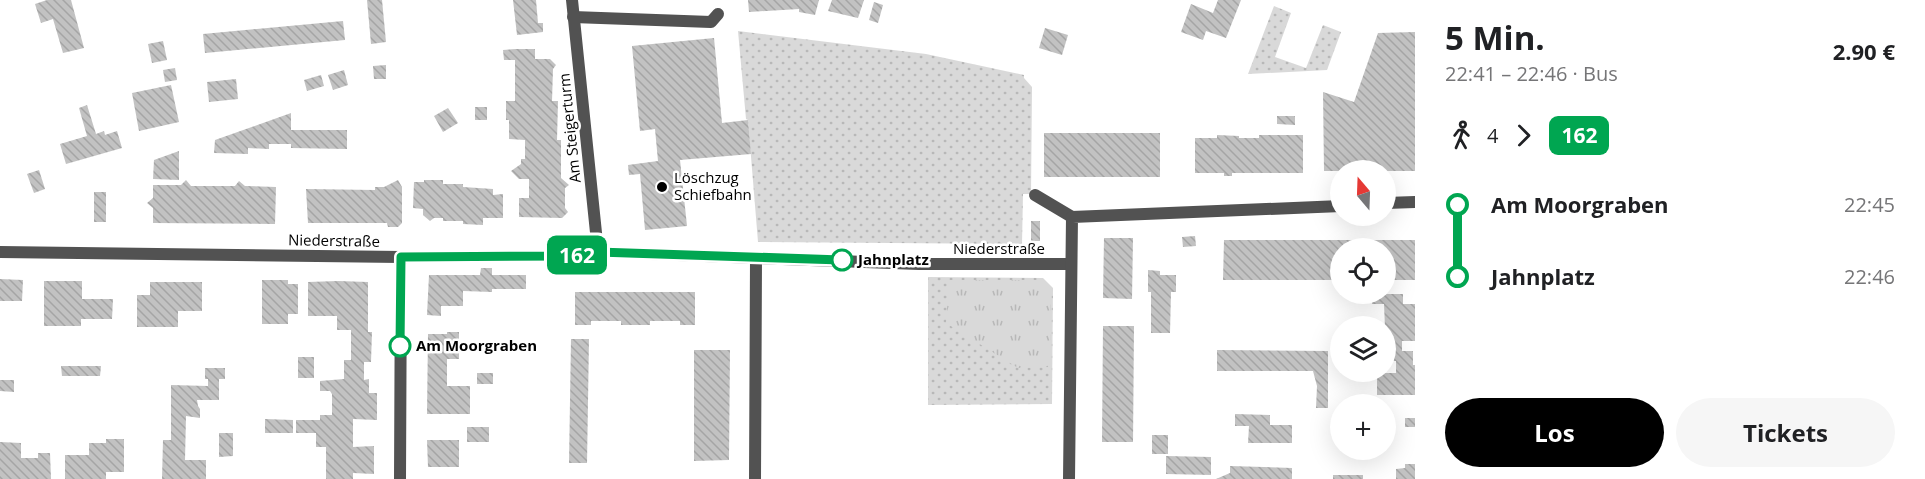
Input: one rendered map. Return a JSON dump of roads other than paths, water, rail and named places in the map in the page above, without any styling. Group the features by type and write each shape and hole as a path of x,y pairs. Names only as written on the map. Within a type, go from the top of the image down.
{"street":[{"name":"Am Steigerturm","path":"572,0 598,252"},
{"path":"573,17 711,22 718,14"},
{"path":"1035,195 1072,217 1330,206"},
{"path":"1396,203 1415,202"},
{"path":"1069,479 1072,217"},
{"name":"Niederstraße","path":"0,252 401,257 568,256 598,252 919,264 1070,264"},
{"path":"400,479 401,257"},
{"path":"755,479 756,259"}],"place":[{"name":"Löschzug Schiefbahn","path":"662,187"},
{"name":"Jahnplatz","path":"842,260"},
{"name":"Am Moorgraben","path":"400,346"}]}
